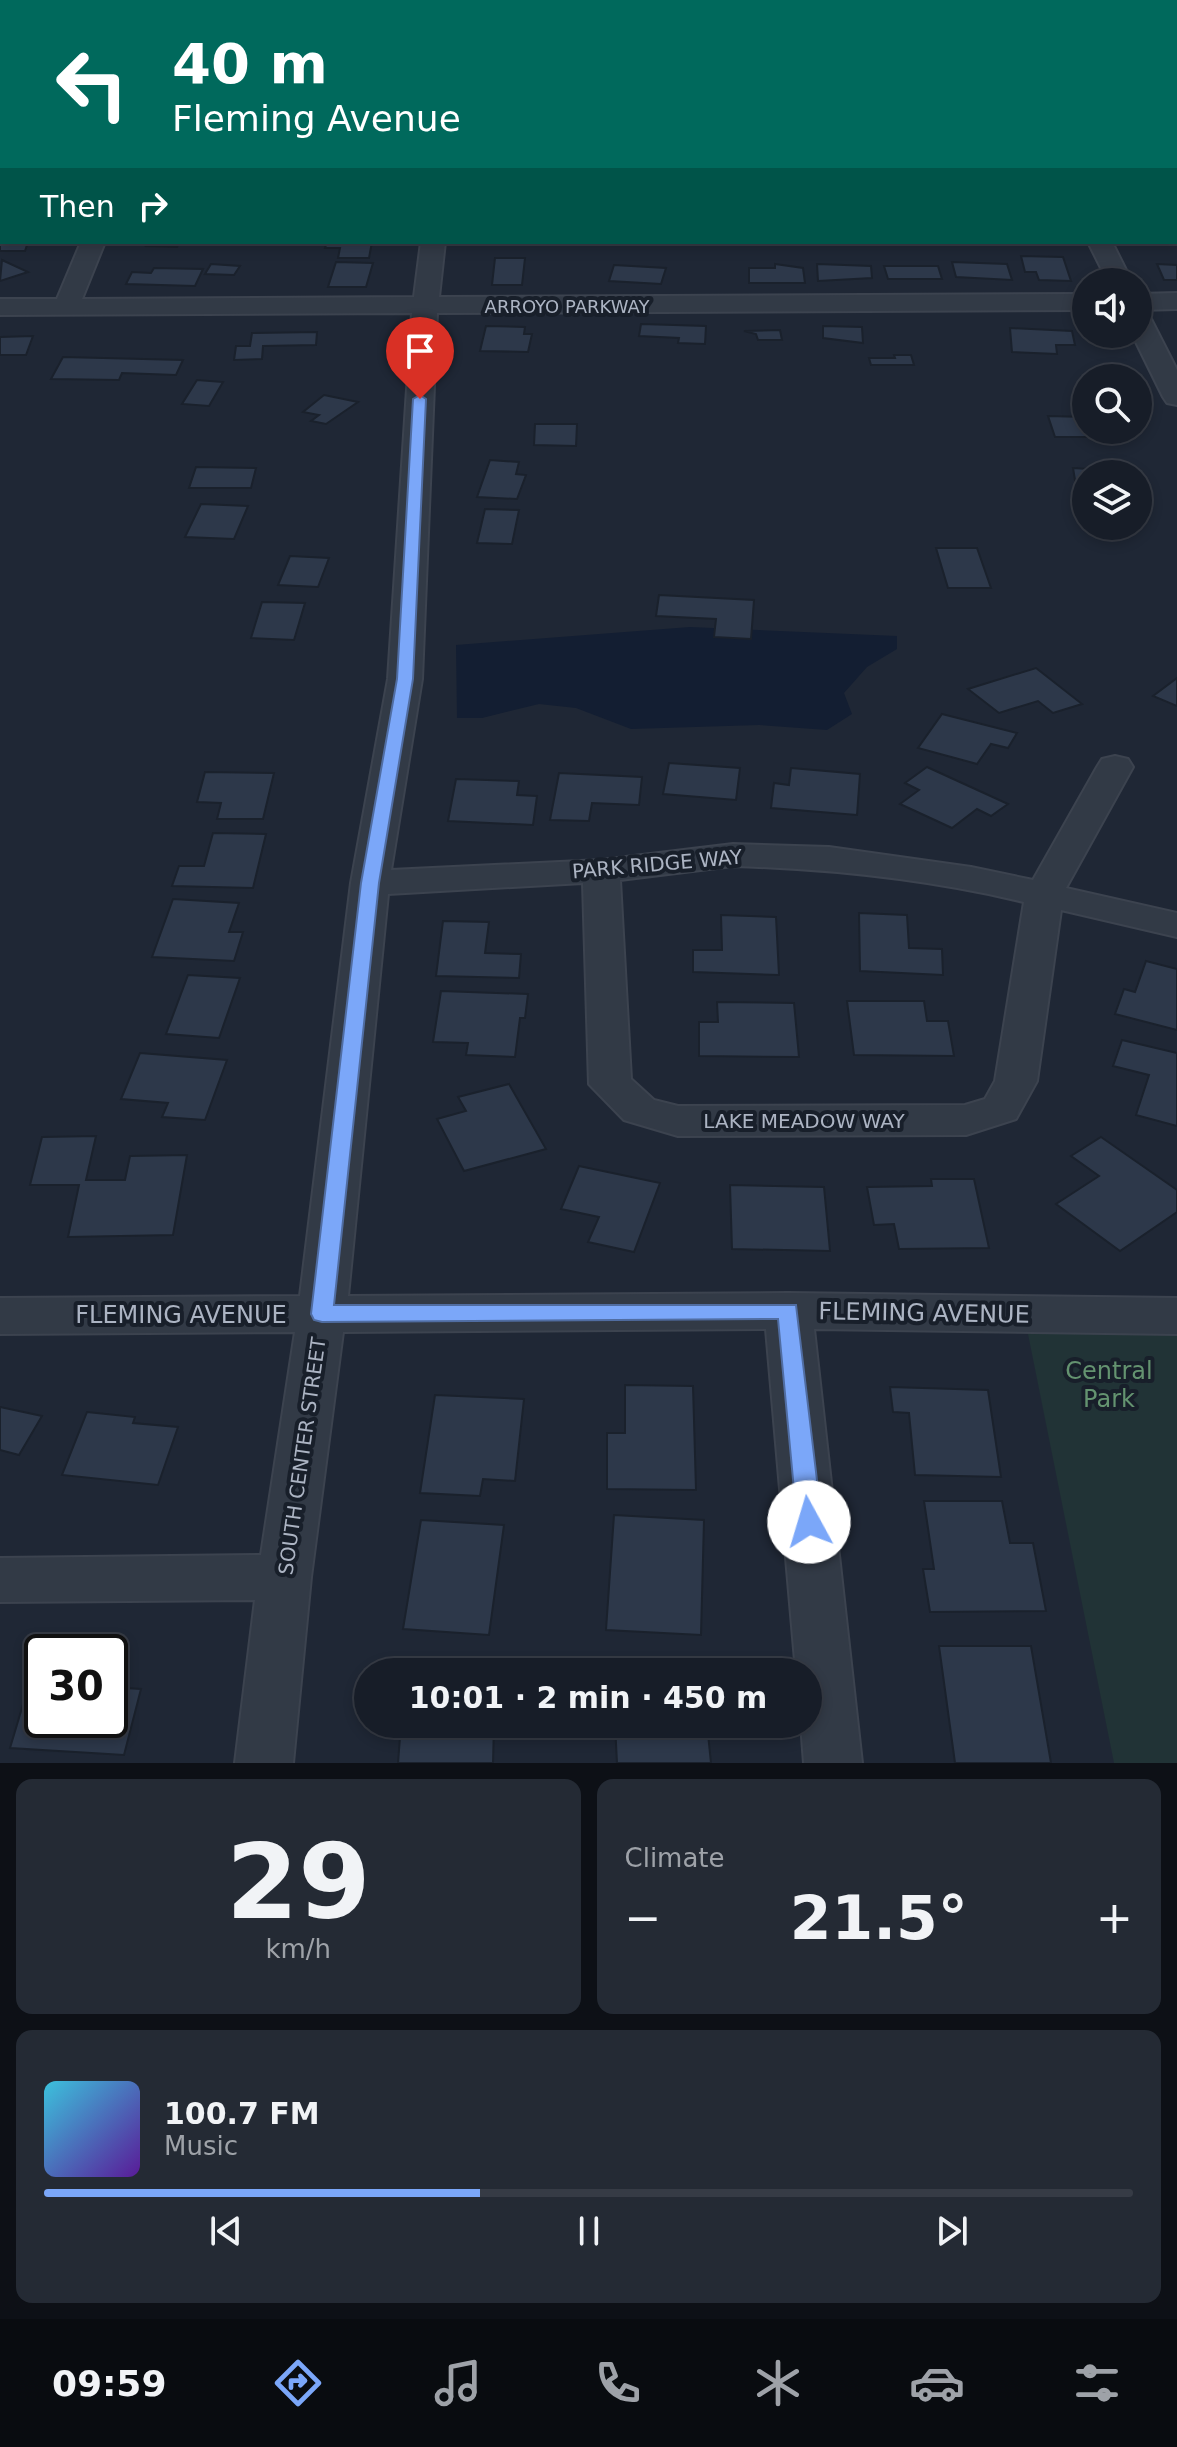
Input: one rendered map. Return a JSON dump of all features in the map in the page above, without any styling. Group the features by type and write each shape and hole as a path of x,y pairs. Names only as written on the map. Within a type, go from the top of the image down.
{"street":[{"path":"66,307 92,244"},
{"name":"SOUTH CENTER STREET","path":"264,1763 284,1577 322,1314 370,883 405,679 425,307 433,244"},
{"path":"1101,244 1113,268"},
{"path":"1152,302 1177,301"},
{"name":"ARROYO PARKWAY","path":"0,307 1072,302"},
{"path":"1152,347 1177,397"},
{"path":"1044,894 1115,767"},
{"name":"PARK RIDGE WAY","path":"370,883 601,871 733,855 829,858 971,878 1177,925"},
{"name":"LAKE MEADOW WAY","path":"601,871 610,1084 639,1110 678,1121 966,1120 1001,1109 1016,1081 1044,894"},
{"path":"788,1311 833,1763"},
{"name":"FLEMING AVENUE","path":"0,1316 788,1311 1177,1316"},
{"path":"0,1580 284,1577"}],"green space":[{"name":"Central Park","path":"1024,1314 1177,1316 1177,1763 1114,1763"}],"water":[{"path":"690,627 897,636 897,649 867,667 844,693 852,714 827,730 759,725 631,729 576,708 539,704 482,718 457,718 456,645"}],"building":[{"path":"0,244 27,244 25,251 0,251"},
{"path":"147,244 178,244 177,247"},
{"path":"326,244 372,244 369,258 338,258 340,248 325,248"},
{"path":"1021,256 1063,257 1071,281 1039,280 1036,272 1025,272"},
{"path":"495,258 525,258 522,285 492,285"},
{"path":"2,260 28,272 0,281"},
{"path":"336,262 373,263 366,287 328,287"},
{"path":"952,262 1007,264 1012,280 956,277"},
{"path":"211,264 240,266 234,275 205,274"},
{"path":"775,264 803,268 805,283 749,283 749,268 775,268"},
{"path":"817,264 871,266 872,278 818,281"},
{"path":"1157,264 1177,265 1177,280 1164,280"},
{"path":"614,265 666,268 661,284 609,281"},
{"path":"884,266 938,266 942,279 888,279"},
{"path":"154,268 203,269 195,286 126,284 132,272 151,273"},
{"path":"641,324 706,326 705,344 678,343 679,338 639,336"},
{"path":"486,326 525,327 524,334 532,334 528,352 480,351"},
{"path":"823,326 862,327 863,343 823,338"},
{"path":"1010,328 1072,331 1072,345 1056,345 1057,354 1012,352"},
{"path":"780,330 782,340 758,340 756,334 744,331"},
{"path":"317,332 316,345 263,346 262,359 234,360 236,346 250,346 252,333"},
{"path":"33,336 26,355 0,355 0,337"},
{"path":"894,355 911,355 914,365 871,365 869,358 895,358"},
{"path":"63,357 183,360 176,375 122,373 119,380 51,379"},
{"path":"197,380 223,382 209,406 182,404"},
{"path":"324,395 358,402 326,424 311,421 319,415 303,412"},
{"path":"1048,416 1072,417 1072,437 1055,437"},
{"path":"535,424 577,424 576,446 534,445"},
{"path":"490,460 519,462 516,474 526,475 517,499 477,497"},
{"path":"196,467 256,468 251,488 189,488"},
{"path":"201,504 248,506 234,539 185,537"},
{"path":"485,509 519,510 512,544 477,543"},
{"path":"936,548 977,548 991,588 948,588"},
{"path":"290,556 329,558 318,587 278,585"},
{"path":"659,595 754,600 751,639 714,637 716,619 656,616"},
{"path":"262,602 305,603 294,640 251,638"},
{"path":"1036,668 1082,704 1053,713 1038,701 999,713 968,689"},
{"path":"1177,678 1177,706 1153,696"},
{"path":"942,714 1017,733 1008,748 991,744 977,764 918,748"},
{"path":"669,763 740,768 736,800 663,794"},
{"path":"927,767 1008,804 991,816 977,809 952,828 900,804 919,790 905,783"},
{"path":"791,768 860,774 857,815 771,808 774,783 789,785"},
{"path":"205,772 274,773 263,819 217,819 221,803 197,802"},
{"path":"559,773 642,777 639,805 592,803 589,821 550,820"},
{"path":"456,779 519,781 517,795 537,796 533,825 448,821"},
{"path":"213,833 266,834 253,888 172,886 179,866 204,866"},
{"path":"173,899 239,903 229,932 243,932 234,961 152,957"},
{"path":"859,913 907,915 909,948 942,949 943,975 860,971"},
{"path":"721,915 776,917 779,975 693,972 693,950 722,950"},
{"path":"443,921 489,922 485,953 521,954 519,978 436,976"},
{"path":"1146,961 1177,969 1177,1030 1115,1014 1124,989 1135,992"},
{"path":"188,975 240,978 219,1038 166,1034"},
{"path":"441,991 528,994 525,1018 520,1018 515,1057 466,1055 468,1043 433,1042"},
{"path":"847,1001 924,1001 927,1021 948,1021 954,1056 854,1055"},
{"path":"717,1002 794,1003 799,1057 699,1056 699,1022 718,1022"},
{"path":"1122,1040 1177,1053 1177,1126 1136,1115 1149,1075 1113,1066"},
{"path":"140,1053 227,1060 205,1120 162,1117 168,1103 121,1099"},
{"path":"509,1084 546,1149 464,1171 437,1119 466,1111 458,1097"},
{"path":"96,1136 86,1180 125,1180 130,1156 187,1155 173,1235 68,1237 79,1185 30,1185 42,1137"},
{"path":"1101,1137 1177,1190 1177,1212 1120,1251 1056,1204 1099,1176 1071,1156"},
{"path":"579,1166 660,1183 634,1252 588,1242 599,1217 561,1209"},
{"path":"931,1179 974,1179 989,1248 899,1249 894,1224 874,1225 867,1187 932,1186"},
{"path":"730,1185 824,1187 830,1251 732,1249"},
{"path":"625,1385 693,1386 696,1490 607,1489 607,1433 625,1433"},
{"path":"890,1387 988,1390 1001,1477 915,1475 909,1413 893,1412"},
{"path":"435,1395 524,1399 515,1481 483,1479 480,1496 420,1493"},
{"path":"0,1407 42,1416 19,1455 0,1450"},
{"path":"87,1412 135,1417 133,1423 178,1427 158,1485 62,1475"},
{"path":"924,1501 1002,1501 1010,1543 1033,1543 1046,1611 930,1612 923,1569 934,1569"},
{"path":"614,1515 704,1520 701,1635 606,1630"},
{"path":"421,1520 504,1525 489,1635 403,1629"},
{"path":"939,1646 1031,1646 1051,1763 955,1763"},
{"path":"128,1688 141,1689 124,1755 10,1748 24,1701 24,1738 128,1738"},
{"path":"400,1738 494,1738 493,1763 398,1763"},
{"path":"616,1738 708,1738 711,1763 617,1763"}],"route":[{"path":"420,399 405,679 370,883 322,1314 788,1311 809,1522"}]}
